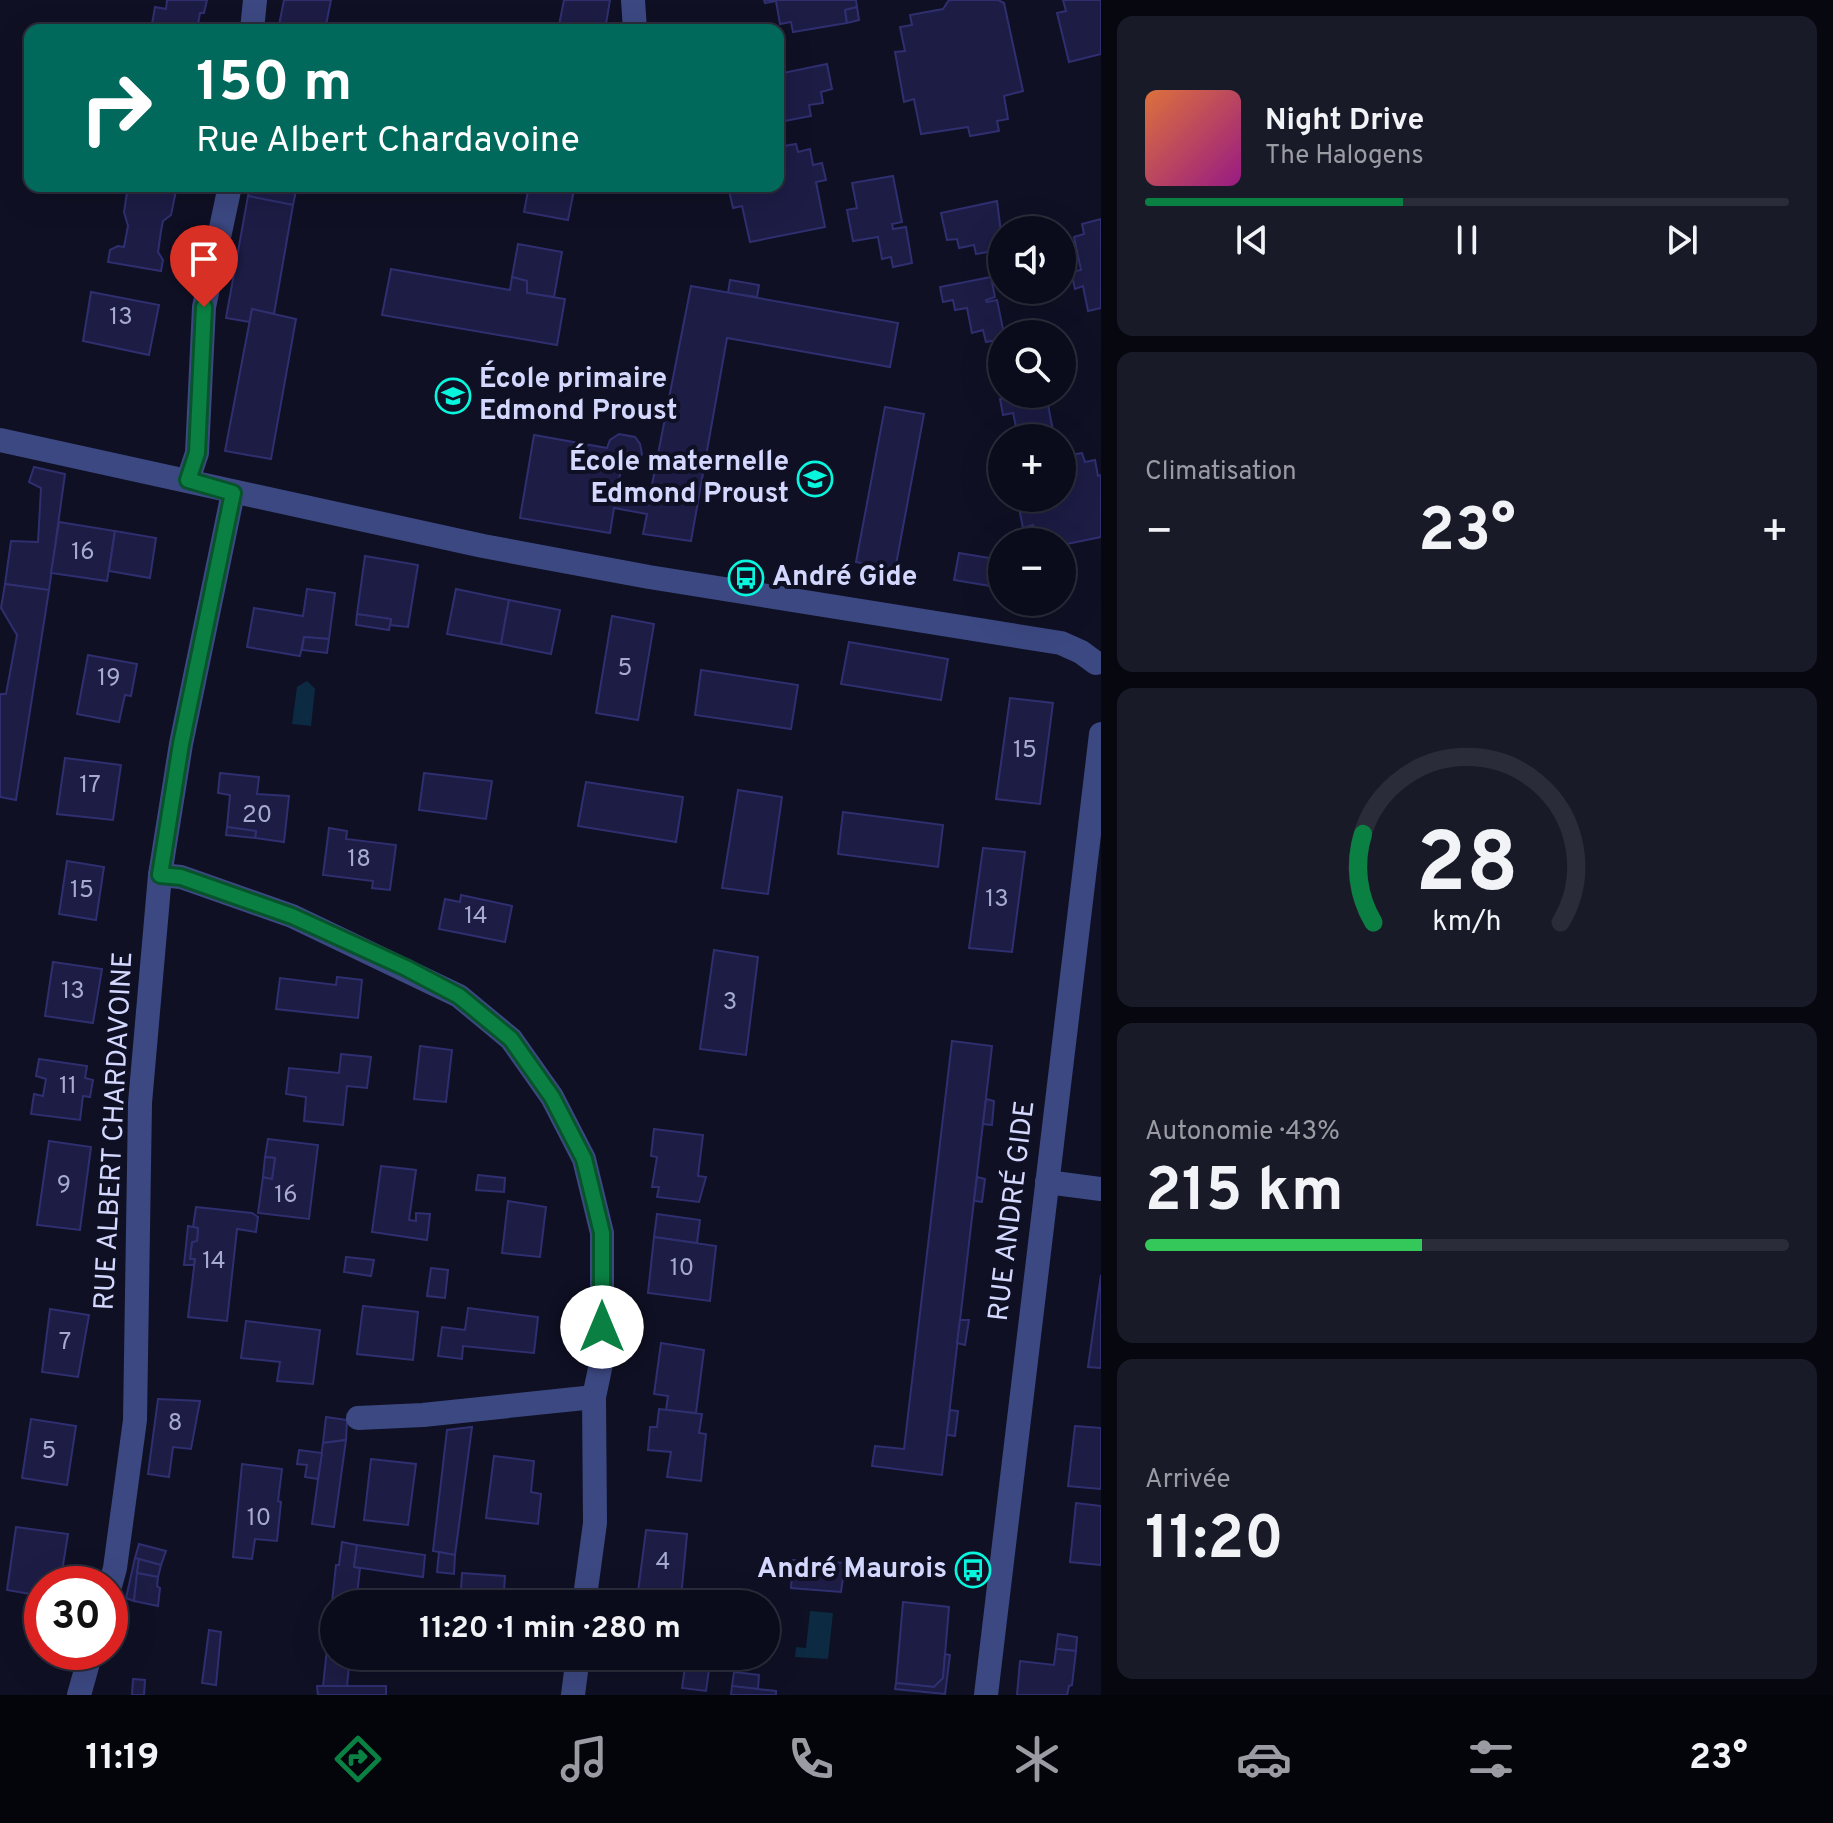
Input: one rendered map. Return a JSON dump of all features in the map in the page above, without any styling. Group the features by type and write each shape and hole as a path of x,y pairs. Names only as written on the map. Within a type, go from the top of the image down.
{"street":[{"path":"253,24 255,0"},
{"path":"633,0 635,24"},
{"path":"188,480 197,453 204,307 229,192"},
{"path":"0,440 483,546 604,569 1061,643 1099,667"},
{"name":"RUE ALBERT CHARDAVOINE","path":"115,1566 135,1420 140,1103 160,875 181,744 233,493"},
{"name":"RUE ANDRÉ GIDE","path":"986,1695 1101,734"},
{"path":"160,875 181,877 292,916 459,996 511,1039 552,1097 584,1159 602,1233 602,1359 594,1397 595,1523 586,1590"},
{"path":"1047,1182 1101,1189"},
{"path":"358,1418 423,1415 594,1397"},
{"path":"79,1695 86,1670"},
{"path":"573,1695 576,1670"}],"water":[{"path":"307,681 315,689 311,726 292,724 297,687"},
{"path":"810,1611 833,1613 828,1659 795,1657 796,1647 806,1648"}],"building":[{"path":"167,0 207,0 198,24 152,24 155,7 166,9"},
{"path":"284,0 331,0 326,24 279,24"},
{"path":"564,0 610,0 606,24 559,24"},
{"path":"764,0 856,0 857,7 845,10 847,23 793,32 791,22 780,24 776,1 765,3"},
{"path":"949,0 998,0 1004,3 1023,91 1004,96 1008,119 997,121 999,131 970,136 968,127 921,134 914,99 904,102 895,52 905,51 900,27 912,25 910,15 943,9"},
{"path":"1063,0 1101,0 1101,54 1069,62 1057,13 1066,11"},
{"path":"857,7 859,20 847,23 845,10"},
{"path":"827,64 832,89 821,92 823,103 809,105 811,116 784,121 784,73"},
{"path":"796,144 798,152 810,149 813,165 822,163 826,180 816,182 825,227 750,242 742,206 733,208 729,192 784,192 784,146"},
{"path":"893,176 902,222 892,224 893,229 906,227 912,263 893,267 891,257 882,259 878,237 853,241 847,210 857,208 852,183"},
{"path":"127,192 176,192 171,215 163,221 161,231 158,252 163,260 161,271 108,262 110,250 124,247 128,226 124,212"},
{"path":"249,192 296,192 293,205 248,196"},
{"path":"528,192 574,192 568,220 524,212"},
{"path":"248,196 293,205 274,314 252,309 250,322 226,318"},
{"path":"997,201 999,216 988,216 988,252 976,254 974,245 959,248 957,239 947,240 941,213"},
{"path":"1101,219 1101,308 1088,311 1083,286 1076,289 1076,271 1081,270 1076,236 1084,234 1082,224"},
{"path":"518,244 562,252 554,297 527,293 527,281 512,277"},
{"path":"391,269 510,290 512,277 527,281 527,293 565,299 557,345 382,315"},
{"path":"988,278 986,300 988,304 998,304 1001,320 988,320 988,342 983,330 972,333 967,308 955,310 953,300 943,302 940,287"},
{"path":"730,280 759,285 757,297 728,293"},
{"path":"691,286 898,323 890,367 727,338 691,541 643,534 647,514 614,508 610,533 520,518 534,435 607,448 610,440 619,434 635,437 642,454 635,465 621,468 616,500 648,505"},
{"path":"91,292 159,305 149,355 83,341"},
{"path":"252,309 296,319 271,459 225,451"},
{"path":"885,407 924,414 895,570 856,562"},
{"path":"1002,408 1049,408 1052,424 1015,424 1013,413 1003,415"},
{"path":"1082,453 1085,462 1095,460 1098,476 1101,475 1101,537 1076,542 1076,528 1034,528 1033,525 1023,528 1020,512 1076,512 1076,454"},
{"path":"34,467 65,474 49,590 5,584 11,541 38,542 41,488 29,482"},
{"path":"59,522 115,531 107,581 51,573"},
{"path":"115,531 156,538 150,578 109,571"},
{"path":"959,553 988,558 988,586 954,580"},
{"path":"365,556 418,565 408,627 390,625 391,619 357,614"},
{"path":"5,584 49,590 16,800 0,797 0,694 6,694 17,635 1,608"},
{"path":"307,589 335,593 329,639 304,637 300,656 247,647 254,608 303,616"},
{"path":"456,589 509,600 501,644 447,634"},
{"path":"509,600 560,610 551,654 501,644"},
{"path":"357,614 391,619 389,630 356,625"},
{"path":"612,616 654,624 638,720 596,713"},
{"path":"304,637 329,639 327,653 302,650"},
{"path":"849,642 948,659 941,700 841,684"},
{"path":"88,655 137,664 131,696 125,695 119,722 77,714"},
{"path":"701,670 798,685 791,729 695,715"},
{"path":"1010,698 1053,703 1040,804 996,799"},
{"path":"65,758 121,765 113,820 57,814"},
{"path":"220,773 259,777 257,794 289,796 284,842 255,838 256,831 227,827 230,795 218,793"},
{"path":"424,773 492,781 486,819 419,810"},
{"path":"586,782 683,797 676,842 578,826"},
{"path":"738,790 782,797 768,894 722,888"},
{"path":"843,812 943,825 938,867 838,854"},
{"path":"227,827 256,831 255,838 226,835"},
{"path":"329,828 347,831 346,839 396,845 390,890 372,888 373,881 323,875"},
{"path":"983,848 1025,852 1012,952 969,948"},
{"path":"67,861 104,867 96,920 59,914"},
{"path":"461,895 512,906 505,942 439,929 445,899 460,902"},
{"path":"714,950 758,957 746,1055 700,1049"},
{"path":"53,962 102,969 93,1023 45,1016"},
{"path":"337,977 362,980 358,1018 276,1009 280,978 336,985"},
{"path":"952,1041 992,1046 942,1475 872,1466 875,1446 904,1449"},
{"path":"420,1046 452,1050 446,1102 414,1099"},
{"path":"341,1054 371,1057 367,1088 347,1086 343,1125 304,1121 306,1097 286,1094 289,1068 339,1073"},
{"path":"39,1059 87,1066 85,1078 93,1080 90,1097 83,1096 80,1120 31,1114 34,1094 43,1096 46,1079 36,1076"},
{"path":"986,1099 994,1101 992,1125 983,1124"},
{"path":"654,1129 703,1135 698,1176 706,1177 699,1202 657,1197 659,1187 652,1187 657,1157 651,1156"},
{"path":"268,1139 318,1145 309,1219 258,1213 263,1177 272,1179 275,1158 265,1157"},
{"path":"49,1141 91,1147 80,1230 37,1225"},
{"path":"265,1157 275,1158 272,1179 263,1177"},
{"path":"381,1166 416,1170 409,1220 416,1221 416,1213 430,1214 427,1240 372,1232"},
{"path":"478,1175 505,1178 504,1192 476,1190"},
{"path":"977,1177 985,1179 982,1202 974,1201"},
{"path":"508,1201 546,1207 540,1257 502,1253"},
{"path":"196,1207 252,1213 258,1217 256,1232 237,1229 227,1321 188,1317 195,1259 190,1259 198,1228 193,1227"},
{"path":"657,1214 700,1220 697,1243 654,1237"},
{"path":"188,1226 198,1228 190,1259 195,1259 194,1265 184,1265"},
{"path":"654,1237 716,1246 710,1301 648,1293"},
{"path":"346,1257 374,1260 371,1276 344,1272"},
{"path":"431,1268 448,1270 445,1298 427,1296"},
{"path":"1101,1275 1101,1368 1088,1367"},
{"path":"363,1306 418,1312 413,1360 357,1354"},
{"path":"468,1308 538,1317 534,1353 463,1346 462,1359 438,1356 442,1327 465,1330"},
{"path":"50,1309 89,1315 78,1377 42,1372"},
{"path":"960,1320 969,1320 965,1345 957,1343"},
{"path":"246,1321 320,1330 313,1384 277,1381 280,1362 241,1358"},
{"path":"661,1343 704,1350 696,1413 666,1410 668,1396 654,1394"},
{"path":"158,1399 200,1401 191,1449 173,1447 169,1477 148,1474"},
{"path":"659,1409 702,1414 699,1433 706,1434 701,1481 667,1477 671,1452 648,1450 650,1427 657,1427"},
{"path":"950,1410 958,1411 955,1436 947,1435"},
{"path":"326,1417 347,1420 346,1440 323,1443"},
{"path":"31,1419 76,1426 67,1485 22,1478"},
{"path":"1075,1426 1101,1428 1101,1489 1068,1486"},
{"path":"472,1427 455,1555 433,1551 447,1430"},
{"path":"346,1440 334,1527 312,1524 323,1443"},
{"path":"299,1450 322,1453 318,1479 305,1477 307,1465 297,1464"},
{"path":"494,1456 534,1461 531,1492 541,1494 538,1524 486,1518"},
{"path":"371,1459 416,1464 408,1525 364,1520"},
{"path":"242,1464 282,1469 277,1541 255,1539 252,1559 233,1557"},
{"path":"1076,1503 1101,1506 1101,1565 1070,1562"},
{"path":"16,1527 68,1534 63,1566 24,1566 24,1593 7,1590"},
{"path":"646,1530 687,1534 682,1590 638,1590"},
{"path":"342,1542 357,1545 354,1567 360,1568 358,1590 333,1590 336,1565 339,1565"},
{"path":"139,1544 166,1551 161,1565 135,1558"},
{"path":"357,1545 425,1555 423,1577 354,1567"},
{"path":"439,1552 455,1555 454,1574 437,1572"},
{"path":"135,1558 139,1559 134,1601 128,1599"},
{"path":"139,1559 161,1565 158,1577 137,1573"},
{"path":"793,1560 845,1563 841,1592 791,1588"},
{"path":"137,1573 158,1577 158,1606 134,1601"},
{"path":"462,1573 505,1576 504,1590 461,1590"},
{"path":"903,1602 949,1607 943,1678 934,1687 896,1683"},
{"path":"209,1630 221,1632 216,1685 202,1683"},
{"path":"1058,1634 1077,1637 1076,1651 1056,1649"},
{"path":"1056,1649 1076,1651 1072,1685 1067,1695 1017,1695 1020,1661 1054,1665"},
{"path":"945,1654 950,1655 945,1694 895,1689 896,1683 934,1687 943,1678"},
{"path":"325,1670 349,1670 347,1686 323,1686"},
{"path":"685,1670 709,1670 706,1691 682,1688"},
{"path":"734,1672 759,1675 758,1689 732,1686"},
{"path":"133,1679 145,1680 144,1695 132,1695"},
{"path":"317,1686 386,1686 386,1695 318,1695"},
{"path":"732,1686 776,1691 776,1695 731,1695"}],"place":[{"name":"École primaire Edmond Proust","path":"453,396"},
{"name":"École maternelle Edmond Proust","path":"815,479"},
{"name":"André Gide","path":"746,578"},
{"name":"André Maurois","path":"973,1570"}],"route":[{"path":"204,307 197,453 188,480 233,493 181,744 160,875 181,877 292,916 406,968 459,996 511,1039 552,1097 584,1159 602,1233 602,1327"}]}
